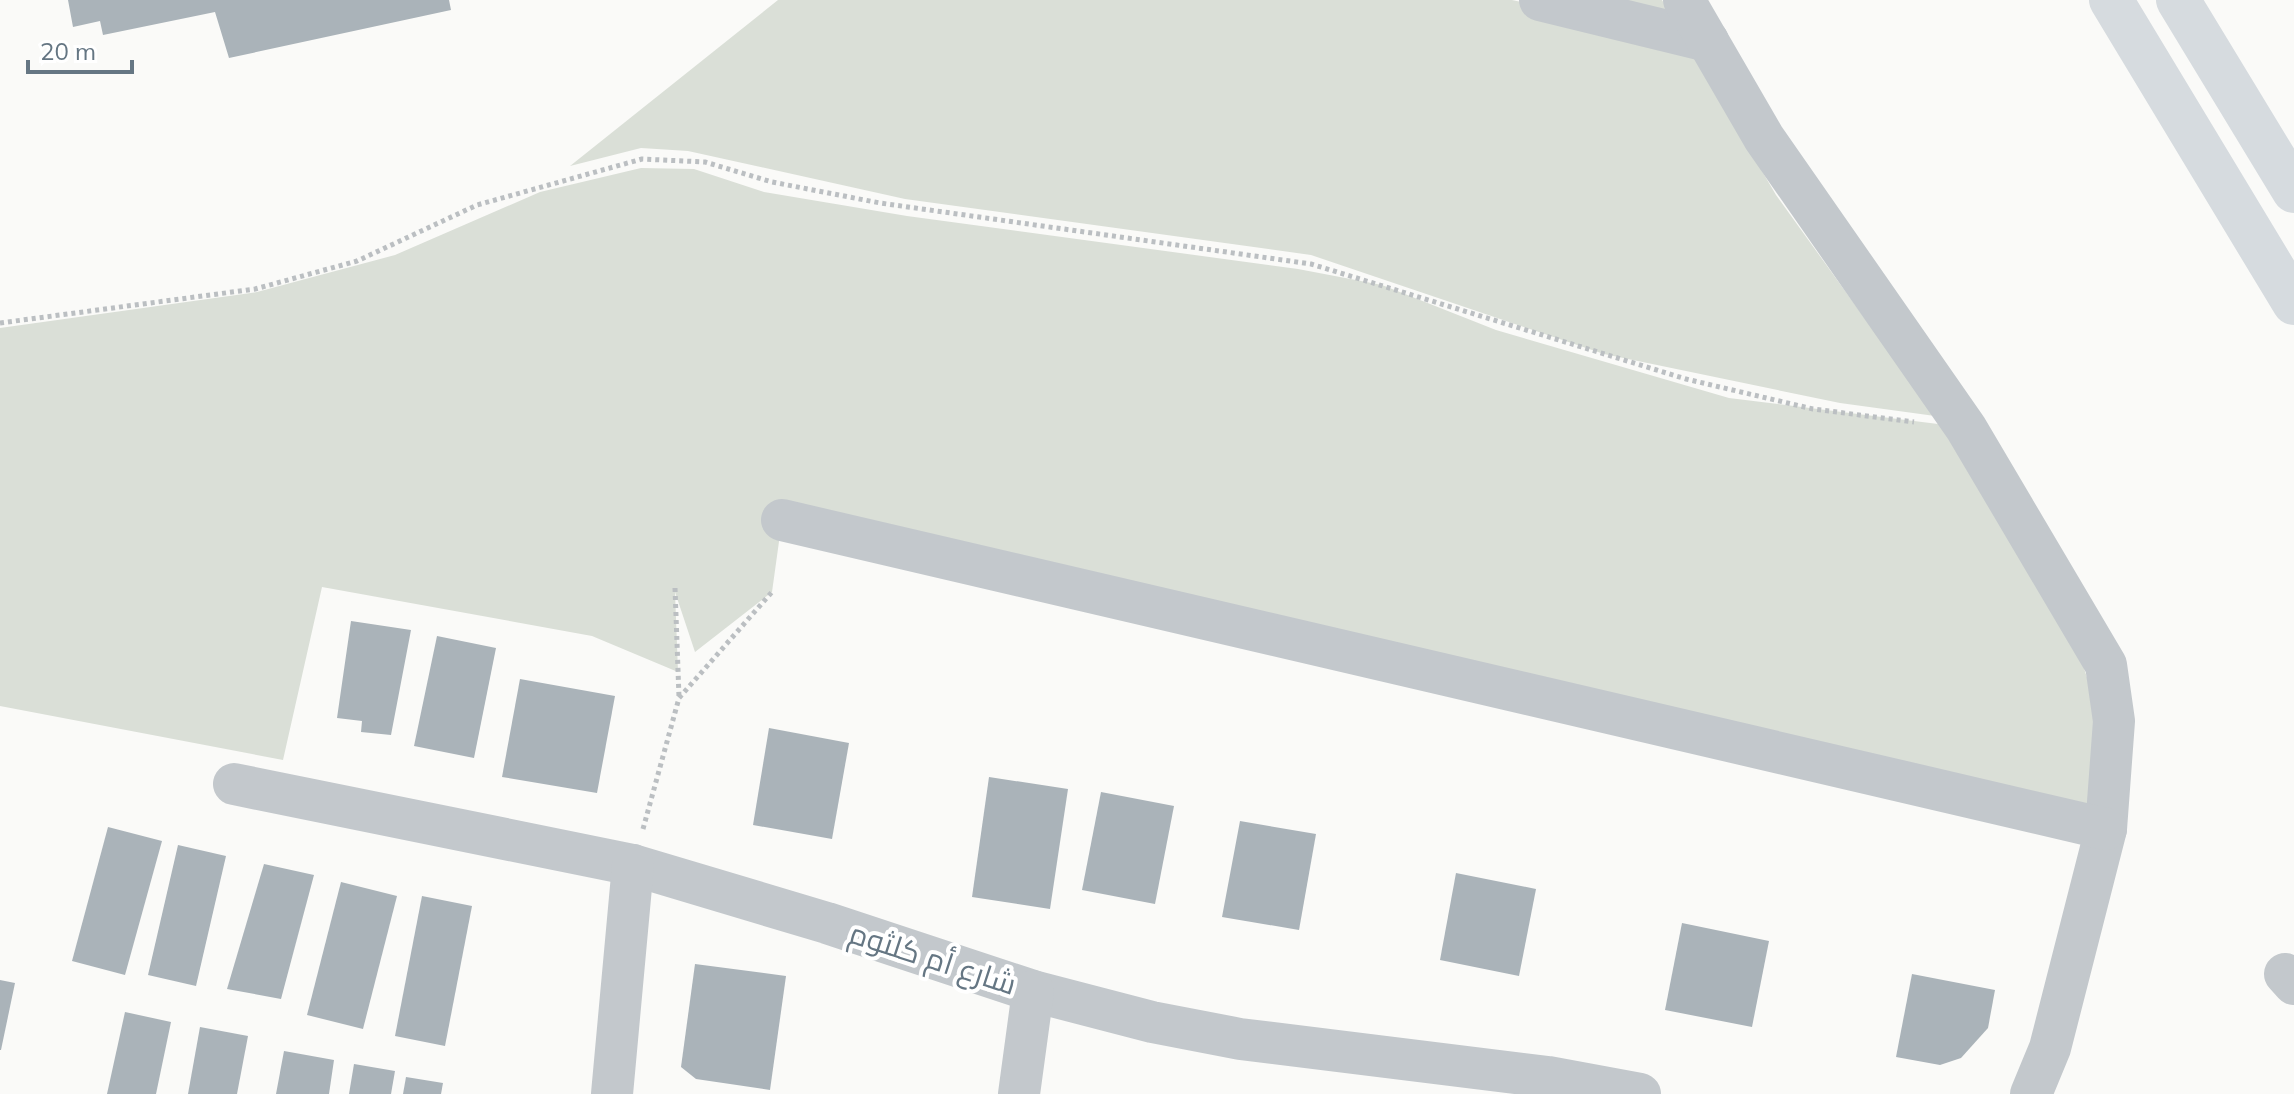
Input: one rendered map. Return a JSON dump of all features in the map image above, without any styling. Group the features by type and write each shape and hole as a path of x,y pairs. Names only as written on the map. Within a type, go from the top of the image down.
{"street":[{"path":"1540,0 1708,41"},
{"path":"1684,0 1764,138 1966,428 2106,665 2114,721 2106,829 2050,1048 2031,1094"},
{"path":"2111,0 2294,303"},
{"path":"2178,0 2294,191"},
{"path":"782,520 2106,829"},
{"name":"شارع أم كلثوم","path":"234,784 633,865 827,923 1033,991 1152,1022 1240,1039 1548,1077 1640,1094"},
{"path":"612,1094 633,865"},
{"path":"1019,1094 1033,991"}],"path":[{"path":"0,323 255,289 357,261 477,205 566,178 642,159 705,162 772,182 880,203 1311,264 1714,386 1813,409 1966,428"},
{"path":"633,865 679,698 675,588"},
{"path":"679,698 772,592"}],"shaded area":[{"path":"778,0 1512,0 1653,29 1540,0 1662,0 1776,195 1935,416 1840,403 1604,354 1311,255 905,199 688,151 641,148 570,166"},
{"path":"641,168 694,169 764,192 907,216 1298,269 1382,285 1496,330 1729,398 1954,426 2076,644 2098,711 2090,808 782,520 772,592 695,652 675,592 678,672 592,636 322,587 283,760 0,706 0,328 257,292 395,255 540,192"}],"building":[{"path":"68,0 449,0 451,10 229,58 215,12 103,35 100,21 73,27"},
{"path":"351,621 411,630 391,735 361,732 362,721 337,718"},
{"path":"437,636 496,648 474,758 414,746"},
{"path":"520,679 615,696 597,793 502,777"},
{"path":"769,728 849,743 832,839 753,825"},
{"path":"989,777 1068,789 1050,909 972,897"},
{"path":"1101,792 1174,806 1155,904 1082,890"},
{"path":"1240,821 1316,834 1299,930 1222,917"},
{"path":"108,827 162,841 125,975 72,961"},
{"path":"178,845 226,856 196,986 148,975"},
{"path":"264,864 314,875 281,999 227,989"},
{"path":"1456,873 1536,889 1519,976 1440,960"},
{"path":"341,882 397,896 363,1029 307,1015"},
{"path":"422,896 472,906 445,1046 395,1036"},
{"path":"1682,923 1769,941 1752,1027 1665,1010"},
{"path":"695,964 786,976 770,1090 696,1079 681,1067"},
{"path":"1912,974 1995,990 1988,1028 1961,1058 1940,1065 1896,1057"},
{"path":"0,980 15,983 1,1050 0,1050"},
{"path":"125,1012 171,1022 156,1094 107,1094"},
{"path":"200,1027 248,1036 237,1094 188,1094"},
{"path":"284,1051 334,1060 329,1094 276,1094"},
{"path":"354,1064 395,1071 391,1094 349,1094"},
{"path":"406,1077 443,1083 441,1094 403,1094"}]}
